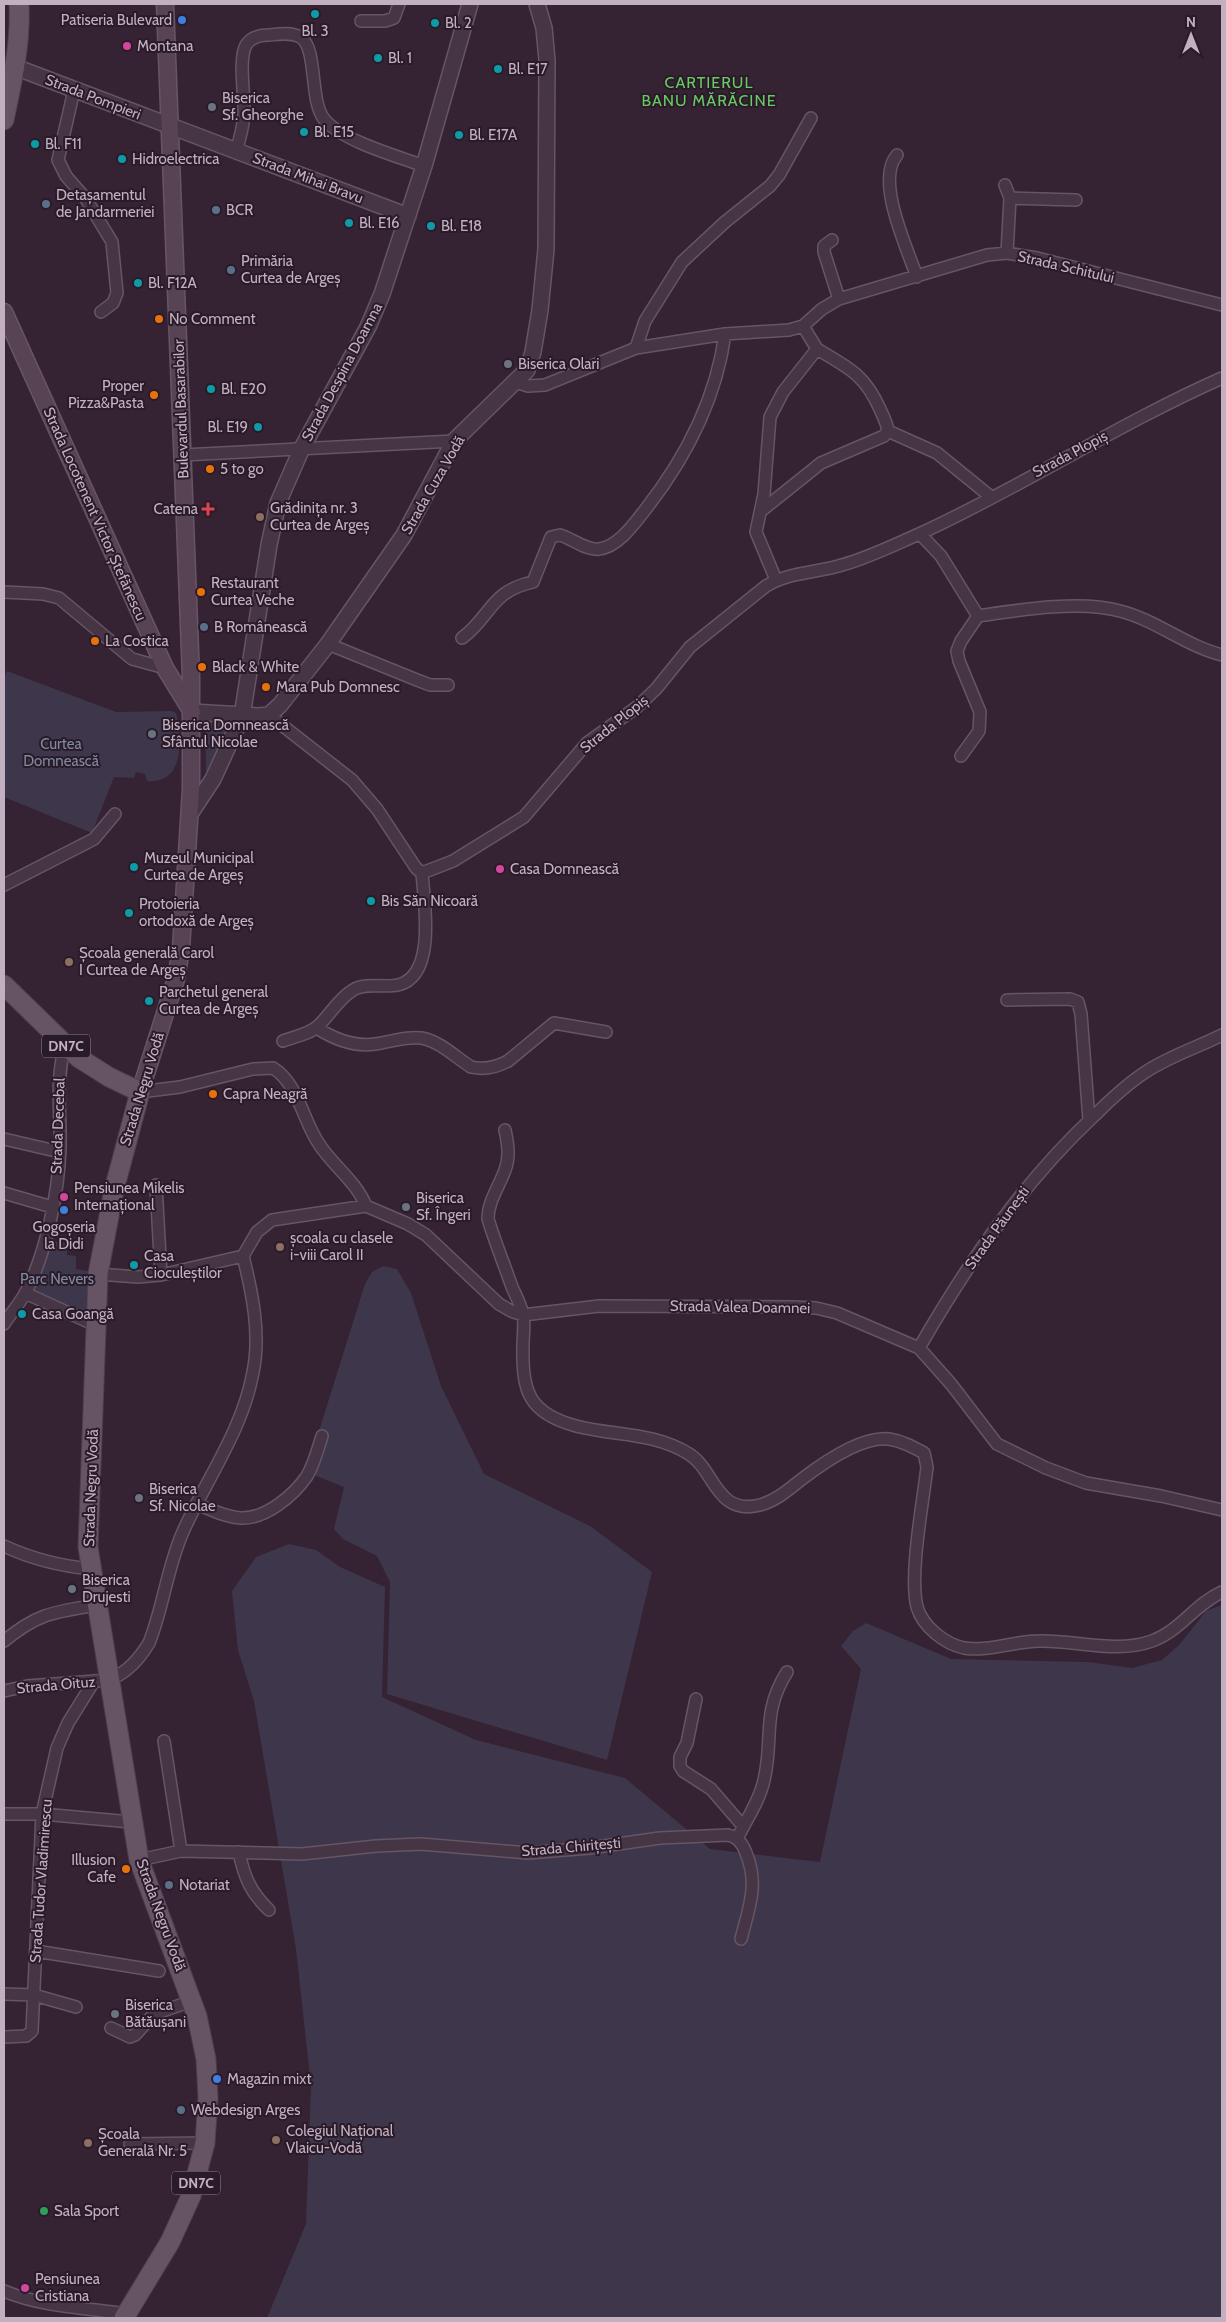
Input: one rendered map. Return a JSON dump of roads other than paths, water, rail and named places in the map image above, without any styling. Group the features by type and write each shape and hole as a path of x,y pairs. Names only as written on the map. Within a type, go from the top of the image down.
{"main road":[{"path":"4,120 15,67 20,21 19,4"},
{"name":"Bulevardul Basarabilor","path":"165,4 192,712 190,814"},
{"name":"Strada Locotenent Victor Ștefănescu","path":"4,312 165,668 192,712"},
{"name":"Strada Negru Vodă","path":"126,2316 185,2212 197,2180 205,2143 208,2098 206,2059 192,2001 139,1860 102,1680 97,1606 90,1569 88,1517 94,1325 98,1274 114,1190 140,1092 179,964 190,814"},
{"name":"DN7C","path":"4,985 65,1045 89,1065 140,1092"}],"street":[{"path":"361,21 385,21 394,18 399,4"},
{"name":"Strada Despina Doamna","path":"190,814 213,779 242,716 273,524 281,496 302,448 375,313 424,166 470,4"},
{"name":"Strada Cuza Vodă","path":"269,715 328,644 413,522 454,441 527,370 533,352 545,258 547,60 544,28 537,4"},
{"name":"Strada Mihai Bravu","path":"236,151 244,113 243,56 246,45 254,38 264,35 289,34 299,37 308,46 315,93 323,118 348,137 424,166"},
{"name":"Strada Pompieri","path":"15,67 171,127"},
{"path":"74,90 58,160 66,176 89,203 112,242 117,293 113,303 101,312"},
{"path":"636,348 645,321 682,262 725,222 770,186 779,175 811,118"},
{"name":"Strada Mihai Bravu","path":"171,127 408,216"},
{"path":"897,155 892,161 888,183 917,277"},
{"path":"1005,185 1010,198 1007,253"},
{"path":"1010,198 1076,200"},
{"path":"832,240 824,246 824,252 839,299"},
{"name":"Strada Schitului","path":"516,382 528,386 545,385 636,348 725,334 789,330 802,326 822,309 839,299 987,255 1007,253 1037,258 1222,305"},
{"path":"802,326 817,349 853,370 864,380 876,400 888,431 937,453 991,497"},
{"path":"462,638 474,629 492,604 514,588 533,582 551,537 560,535 593,549 599,549 618,539 640,517 683,456 703,413 717,375 725,334"},
{"path":"776,580 756,532 766,476 769,424 772,409 817,349"},
{"name":"Strada Plopiș","path":"422,873 453,861 524,817 587,743 637,707 656,690 681,658 704,635 755,593 776,580 794,574 841,566 920,534 1154,410 1222,378"},
{"path":"760,511 821,462 836,454 884,436 888,431"},
{"path":"183,455 454,441"},
{"path":"920,534 941,556 978,616"},
{"path":"4,592 43,594 59,598 132,659 165,668"},
{"path":"961,756 979,731 980,712 959,661 957,651 961,641 978,616 1056,608 1092,607 1120,611 1152,624 1207,651 1222,655"},
{"path":"328,644 417,680 430,684 448,685"},
{"path":"192,712 242,716 269,715 352,780 376,809 416,868 422,873 424,953 415,973 398,985 352,990 342,998 317,1028 283,1041"},
{"path":"4,885 94,839 115,814"},
{"path":"1008,1000 1070,999 1078,1002 1081,1014 1089,1120"},
{"path":"317,1028 355,1044 375,1044 410,1038 428,1040 471,1067 479,1068 492,1067 508,1061 554,1023 606,1032"},
{"name":"Strada Păunești","path":"919,1348 957,1284 1040,1169 1118,1092 1144,1073 1222,1035"},
{"name":"Strada Decebal","path":"4,1324 25,1293 42,1247 52,1207 60,1152 58,1080 65,1045"},
{"path":"140,1092 187,1085 258,1068 273,1068 282,1075 294,1093 318,1144 354,1184 366,1206"},
{"path":"505,1130 509,1148 508,1160 489,1206 488,1219 523,1315 524,1384 530,1398 541,1411 555,1419 577,1426 641,1436 673,1445 691,1455 722,1496 732,1502 752,1505 770,1501 824,1462 872,1441 889,1439 911,1445 924,1453 927,1467 916,1560 915,1585 917,1607 924,1620 948,1643 966,1648 1027,1641 1058,1640 1128,1647 1152,1641 1174,1630 1198,1606 1222,1592"},
{"path":"4,1139 60,1152"},
{"path":"156,1185 161,1275"},
{"path":"4,1192 52,1207"},
{"path":"102,1680 120,1675 140,1657 149,1643 179,1543 238,1419 248,1393 254,1370 254,1319 243,1256 256,1232 272,1220 366,1206 408,1224 426,1235 493,1299 511,1312 523,1315"},
{"path":"98,1274 138,1277 161,1275 243,1256"},
{"path":"25,1293 94,1325"},
{"name":"Strada Valea Doamnei","path":"523,1315 599,1306 808,1308 837,1313 919,1348 951,1384 997,1444 1046,1468 1086,1483 1160,1496 1222,1510"},
{"path":"197,1504 220,1513 242,1518 257,1516 292,1494 307,1475 322,1436"},
{"path":"4,1546 31,1558 53,1564 90,1569"},
{"path":"4,1641 36,1618 56,1612 97,1606"},
{"path":"741,1939 753,1888 753,1876 744,1849 737,1839 764,1781 769,1718 780,1683 787,1672"},
{"name":"Strada Oituz","path":"4,1690 27,1686 102,1680"},
{"name":"Strada Tudor Vladimirescu","path":"4,2037 31,2034 42,1814 57,1748 68,1723 102,1680"},
{"path":"696,1699 687,1743 680,1757 680,1766 683,1771 711,1789 743,1826"},
{"path":"164,1741 181,1851"},
{"path":"4,1814 42,1814 131,1822"},
{"name":"Strada Chirițești","path":"139,1860 181,1851 302,1854 376,1846 421,1844 528,1853 590,1848 660,1838 728,1835 737,1839"},
{"path":"239,1852 246,1882 269,1910"},
{"path":"36,1951 159,1971"},
{"path":"4,1994 34,1995 76,2007"},
{"path":"111,2028 130,2037 136,2035 154,2014 192,2001"},
{"path":"130,2144 205,2143"},
{"path":"4,2291 47,2303 126,2316"}],"place":[{"name":"Bl. 3","path":"315,14"},
{"name":"Patiseria Bulevard","path":"182,20"},
{"name":"Bl. 2","path":"435,23"},
{"name":"Montana","path":"127,46"},
{"name":"Bl. 1","path":"378,58"},
{"name":"Bl. E17","path":"498,69"},
{"name":"Biserica Sf. Gheorghe","path":"212,107"},
{"name":"Bl. E15","path":"304,132"},
{"name":"Bl. E17A","path":"459,135"},
{"name":"Bl. F11","path":"35,144"},
{"name":"Hidroelectrica","path":"122,159"},
{"name":"Detașamentul de Jandarmeriei","path":"46,204"},
{"name":"BCR","path":"216,210"},
{"name":"Bl. E16","path":"349,223"},
{"name":"Bl. E18","path":"431,226"},
{"name":"Primăria Curtea de Argeș","path":"231,270"},
{"name":"Bl. F12A","path":"138,283"},
{"name":"No Comment","path":"159,319"},
{"name":"Biserica Olari","path":"508,364"},
{"name":"Bl. E20","path":"211,389"},
{"name":"Proper Pizza&Pasta","path":"154,395"},
{"name":"Bl. E19","path":"258,427"},
{"name":"5 to go","path":"210,469"},
{"name":"Catena","path":"208,509"},
{"name":"Grădinița nr. 3 Curtea de Argeș","path":"260,517"},
{"name":"Restaurant Curtea Veche","path":"201,592"},
{"name":"B Românească","path":"204,627"},
{"name":"La Costica","path":"95,641"},
{"name":"Black & White","path":"202,667"},
{"name":"Mara Pub Domnesc","path":"266,687"},
{"name":"Biserica Domnească Sfântul Nicolae","path":"152,734"},
{"name":"Muzeul Municipal Curtea de Argeș","path":"134,867"},
{"name":"Casa Domnească","path":"500,869"},
{"name":"Bis Săn Nicoară","path":"371,901"},
{"name":"Protoieria ortodoxă de Argeș","path":"129,913"},
{"name":"Școala generală Carol I Curtea de Argeș","path":"69,962"},
{"name":"Parchetul general Curtea de Argeș","path":"149,1001"},
{"name":"Capra Neagră","path":"213,1094"},
{"name":"Pensiunea Mikelis Internațional","path":"64,1197"},
{"name":"Biserica Sf. Îngeri","path":"406,1207"},
{"name":"Gogoșeria la Didi","path":"64,1210"},
{"name":"școala cu clasele i-viii Carol II","path":"280,1247"},
{"name":"Casa Cioculeștilor","path":"134,1265"},
{"name":"Casa Goangă","path":"22,1314"},
{"name":"Biserica Sf. Nicolae","path":"139,1498"},
{"name":"Biserica Drujesti","path":"72,1589"},
{"name":"Illusion Cafe","path":"126,1869"},
{"name":"Notariat","path":"169,1885"},
{"name":"Biserica Bătăușani","path":"115,2014"},
{"name":"Magazin mixt","path":"217,2079"},
{"name":"Webdesign Arges","path":"181,2110"},
{"name":"Colegiul Național Vlaicu-Vodă","path":"276,2140"},
{"name":"Școala Generală Nr. 5","path":"88,2143"},
{"name":"Sala Sport","path":"44,2211"},
{"name":"Pensiunea Cristiana","path":"25,2288"}],"district":[{"name":"CARTIERUL BANU MĂRĂCINE","path":"709,91"}],"park label":[{"name":"Curtea Domnească","path":"61,752"},
{"name":"Parc Nevers","path":"57,1279"}]}
